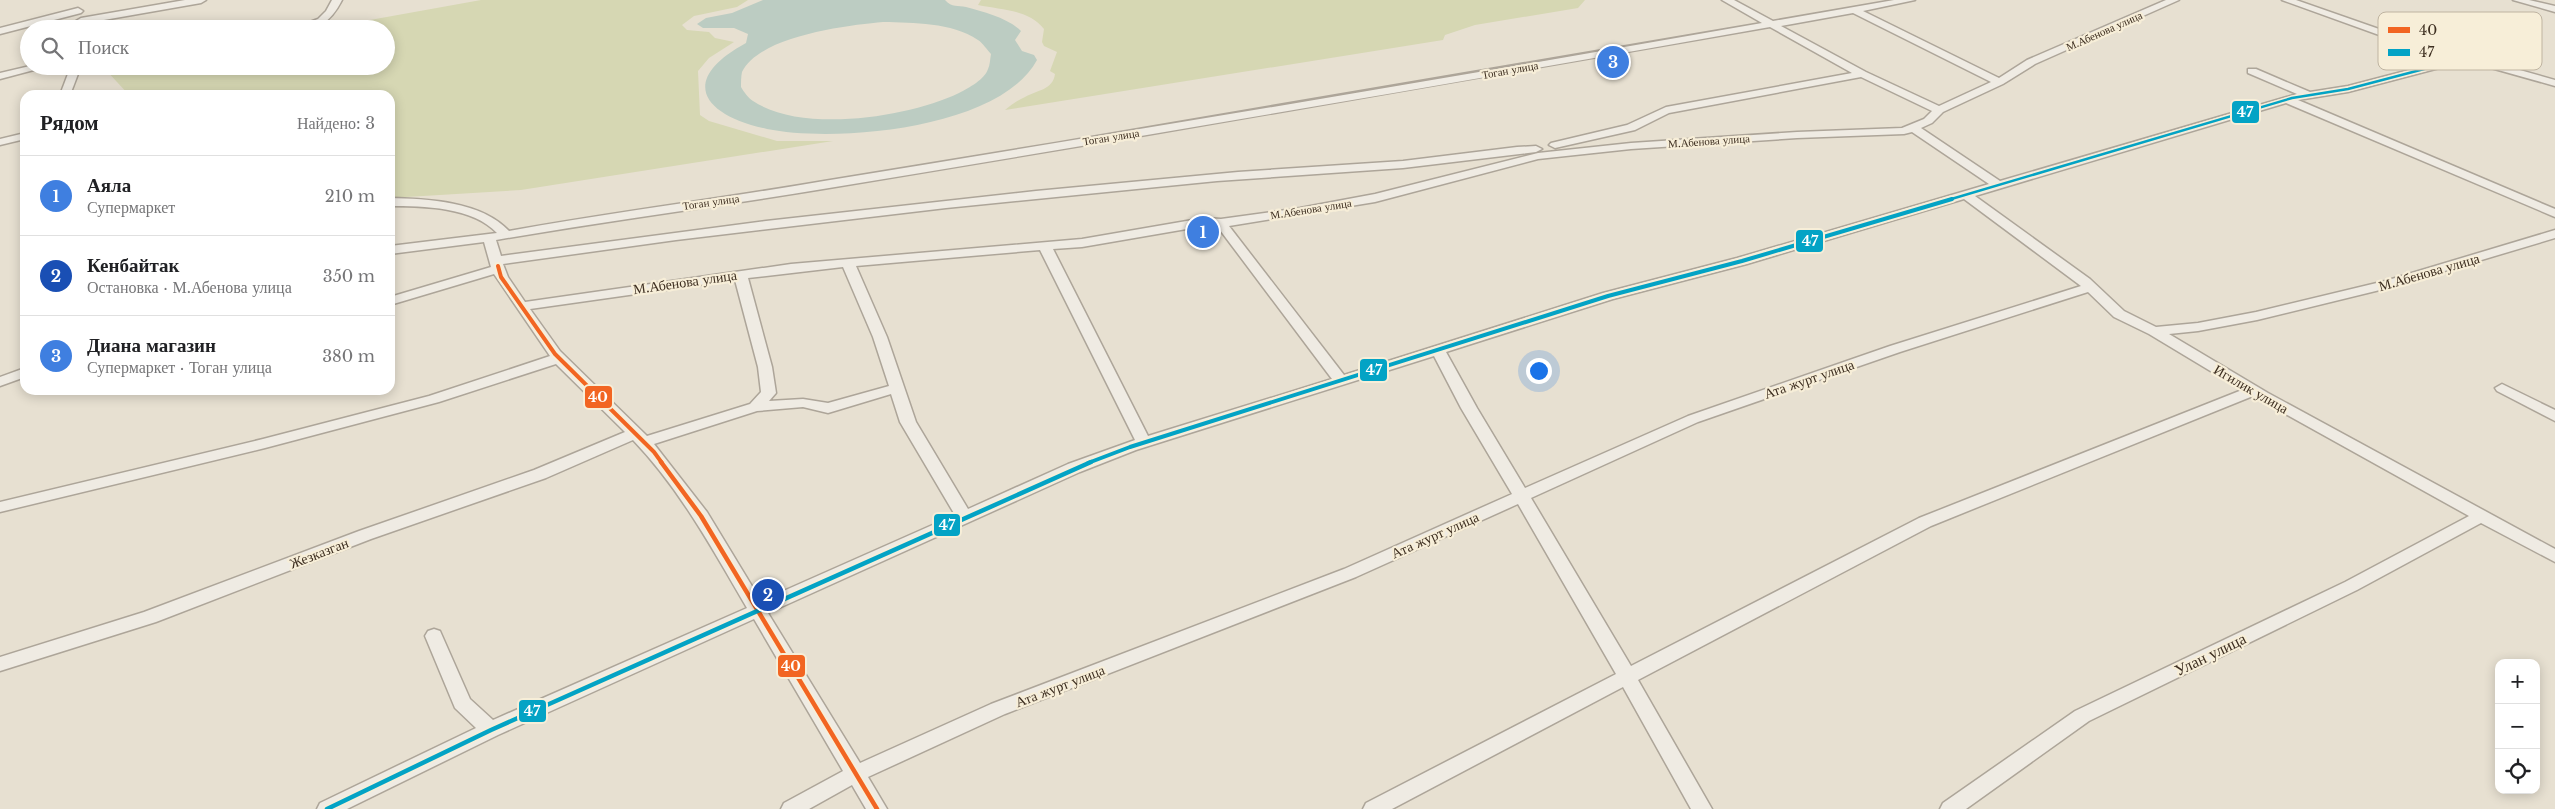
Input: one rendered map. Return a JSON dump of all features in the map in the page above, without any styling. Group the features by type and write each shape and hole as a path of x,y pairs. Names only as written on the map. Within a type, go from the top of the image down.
{"street":[{"path":"81,20 78,11 82,0"},
{"path":"106,20 201,0"},
{"path":"324,20 337,0"},
{"path":"1727,0 1862,74 1939,110"},
{"name":"Тоган улица","path":"395,249 489,238 608,217 818,186 1438,83 1910,0"},
{"name":"М.Абенова улица","path":"524,306 740,274 1045,247 1146,234 1204,222 1221,223 1300,212 1375,198 1537,152 1850,132 1904,131 1928,121 1939,110 1999,82 2031,62 2174,0"},
{"path":"2287,0 2378,32"},
{"path":"2518,0 2555,9"},
{"path":"1854,10 1999,82"},
{"path":"43,20 78,11"},
{"path":"0,31 20,26"},
{"path":"327,809 491,730 964,517 1074,468 1144,443 1608,296 1742,261 2288,100 2348,89 2420,70"},
{"path":"2509,70 2555,83"},
{"path":"0,76 20,71"},
{"path":"2252,71 2308,95"},
{"path":"395,299 497,265 754,226 1218,177 1387,166 1455,158 1487,152 1537,152 1631,128 1643,120 1666,110 1862,74"},
{"path":"67,90 73,75"},
{"path":"2288,100 2552,210"},
{"path":"1643,120 1647,137 1654,144"},
{"path":"1914,128 1998,185"},
{"path":"0,142 20,137"},
{"name":"Игилик улица","path":"1965,194 2090,287 2119,314 2154,331 2253,391 2555,556"},
{"path":"395,202 428,203 448,207 494,223 502,228 506,235"},
{"path":"1221,223 1340,381"},
{"name":"М.Абенова улица","path":"2154,331 2198,327 2257,316 2315,300 2388,284 2555,234"},
{"path":"489,238 501,277 524,306 559,358 654,452 701,516 759,610 801,684 857,773 876,809"},
{"path":"1045,247 1144,443"},
{"path":"848,263 880,337 908,422 964,517"},
{"path":"740,274 765,366 769,393 754,407"},
{"name":"Ата журт улица","path":"791,809 857,773 998,709 1350,573 1693,419 1894,349 2090,287"},
{"path":"1438,350 1469,408 1523,496 1702,809"},
{"path":"0,507 265,443 415,404 559,358"},
{"path":"0,382 20,374"},
{"name":"Жезказган","path":"0,664 150,617 365,535 639,438 754,407 803,403 828,408 897,388"},
{"path":"2502,388 2555,416"},
{"path":"1373,809 1925,522 2253,391"},
{"name":"Улан улица","path":"1950,809 2082,716 2351,586 2481,516"},
{"path":"434,636 462,704 491,730"}],"green space":[{"path":"481,0 748,0 737,7 694,16 682,25 687,30 709,32 715,38 734,42 709,58 698,71 700,115 709,121 777,141 833,141 521,190 395,198 395,90 124,90 111,75 395,75 395,20 370,20"},
{"path":"981,0 1585,0 1578,8 1475,25 1445,35 1443,40 1005,110 1012,104 1044,89 1051,83 1055,74 1050,71 1057,52 1044,46 1042,42 1044,29 1038,22 1014,11 978,5"}],"shaded area":[{"path":"763,0 945,0 953,5 995,16 1016,26 1021,31 1015,40 1022,51 1034,55 1037,60 1018,83 989,102 954,116 914,126 873,132 797,133 767,129 745,123 727,115 714,105 707,95 706,83 711,70 725,57 746,43 748,34 734,28 703,28 697,24 706,18 732,13","holes":["883,22 920,23 944,27 967,34 980,41 991,54 986,73 967,89 938,102 885,115 856,118 827,119 799,117 774,111 751,100 741,87 742,72 752,60 766,49 785,41 827,30"]}],"transit line":[{"name":"47","path":"327,809 491,730 1074,468 1130,447 1608,296 1742,261 2292,98 2348,89 2420,70"},
{"name":"40","path":"498,266 501,277 555,354 654,452 701,516 877,809"}],"place":[{"name":"Диана магазин","path":"1613,62"},
{"name":"Аяла","path":"1203,232"},
{"name":"Кенбайтак","path":"768,595"}]}
